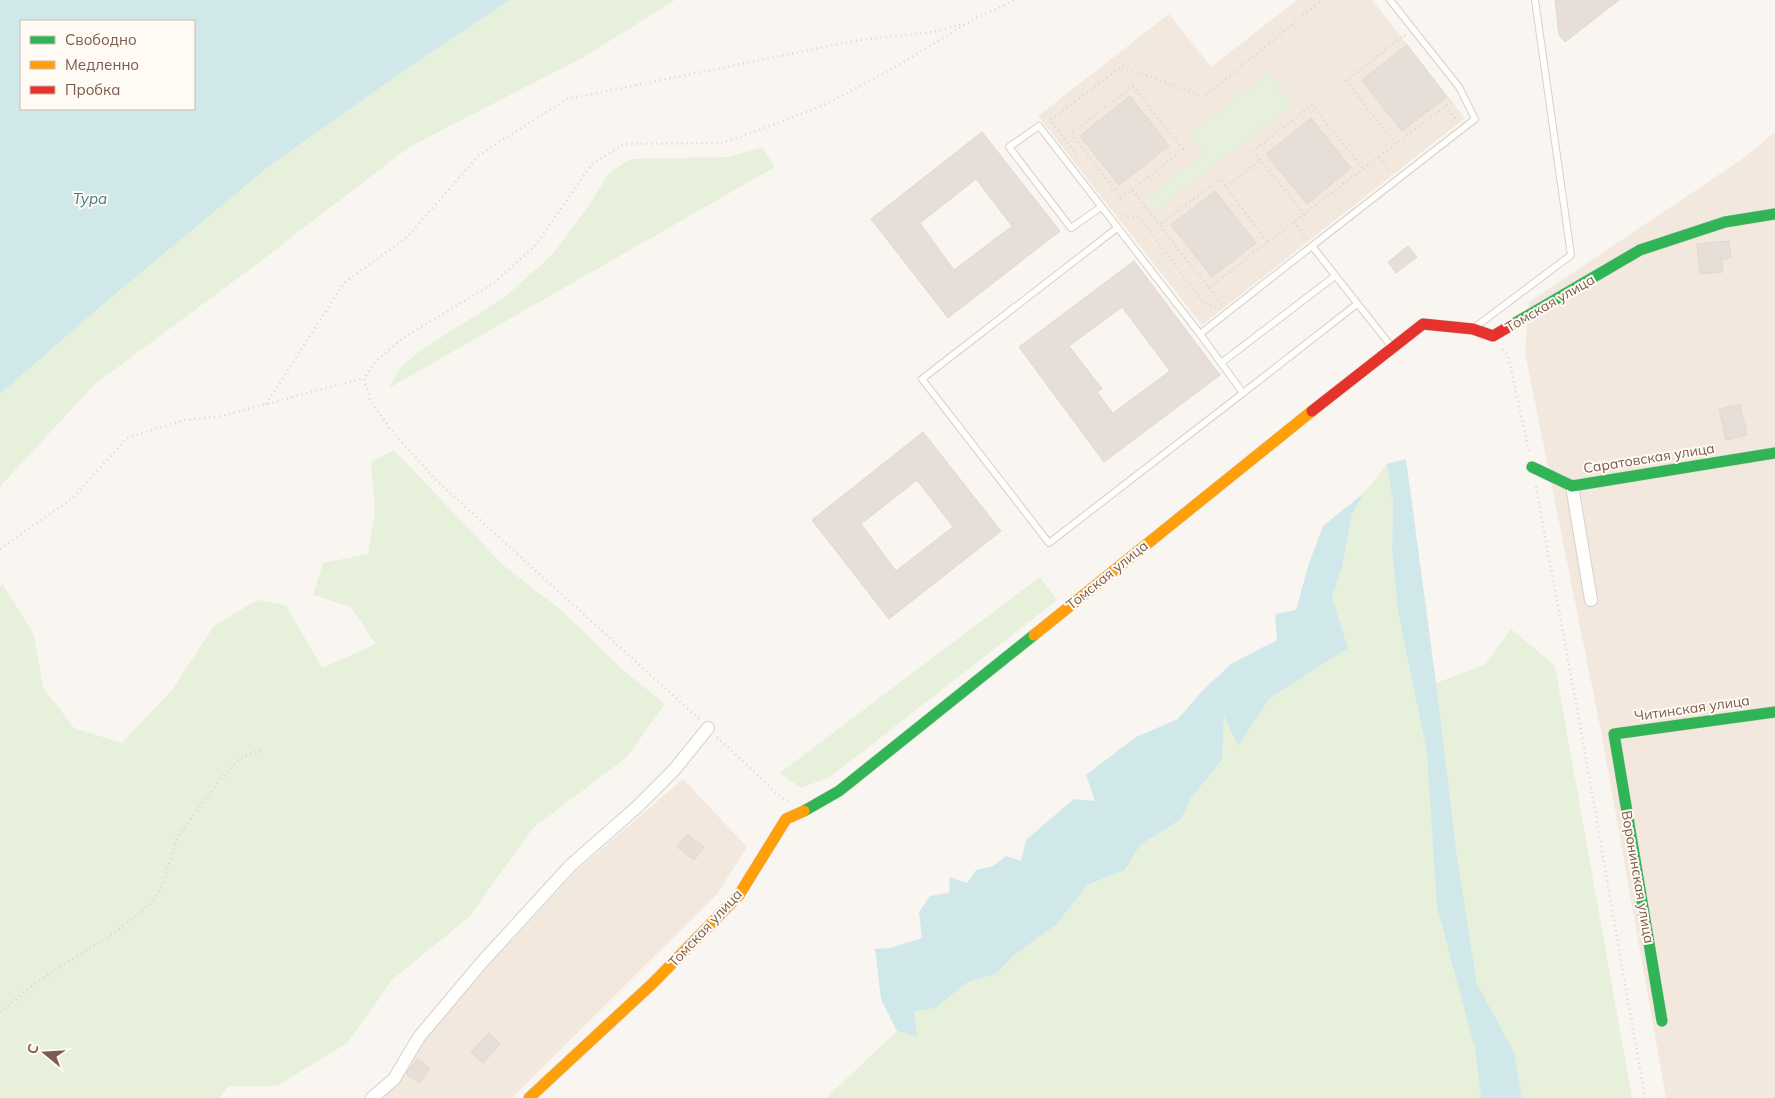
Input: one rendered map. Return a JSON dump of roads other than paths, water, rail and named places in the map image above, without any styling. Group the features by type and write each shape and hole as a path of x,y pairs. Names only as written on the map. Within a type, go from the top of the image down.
{"street":[{"name":"Томская улица","path":"529,1098 653,983 739,895 786,820 811,808 846,784 1423,324 1473,329 1493,336 1640,250 1725,222 1775,214"},
{"name":"Саратовская улица","path":"1532,466 1572,486 1775,453"},
{"path":"1572,486 1591,600"},
{"name":"Читинская улица","path":"1614,734 1775,712"},
{"path":"372,1098 394,1079 419,1037 490,953 570,865 637,808 674,770 708,728"},
{"name":"Воронинская улица","path":"1614,734 1662,1021"}],"lane":[{"path":"1200,334 1475,119 1459,87 1390,0"},
{"path":"1473,329 1570,255 1536,0"},
{"path":"1101,207 1071,228 1009,147 1039,126 1243,392"},
{"path":"1117,228 922,379 1049,543 1357,304"},
{"path":"1312,246 1392,347"},
{"path":"1222,363 1335,276"}],"water":[{"name":"Тура","path":"0,0 510,0 405,70 268,167 101,306 0,394"},
{"path":"1406,459 1457,856 1477,984 1514,1052 1522,1098 1481,1098 1475,1049 1437,906 1427,753 1398,612 1392,550 1393,503 1387,464"},
{"path":"1364,493 1352,514 1342,567 1332,597 1348,648 1270,698 1238,746 1224,716 1222,760 1191,798 1181,819 1140,845 1125,870 1087,885 1057,924 1013,956 996,974 968,982 935,1008 914,1012 918,1037 897,1031 881,999 875,949 890,948 922,938 919,912 930,896 949,893 950,877 967,883 976,870 993,866 1006,856 1021,861 1026,840 1074,799 1095,801 1086,775 1136,737 1178,719 1203,690 1231,664 1277,640 1275,614 1296,610 1309,563 1323,526"}]}
